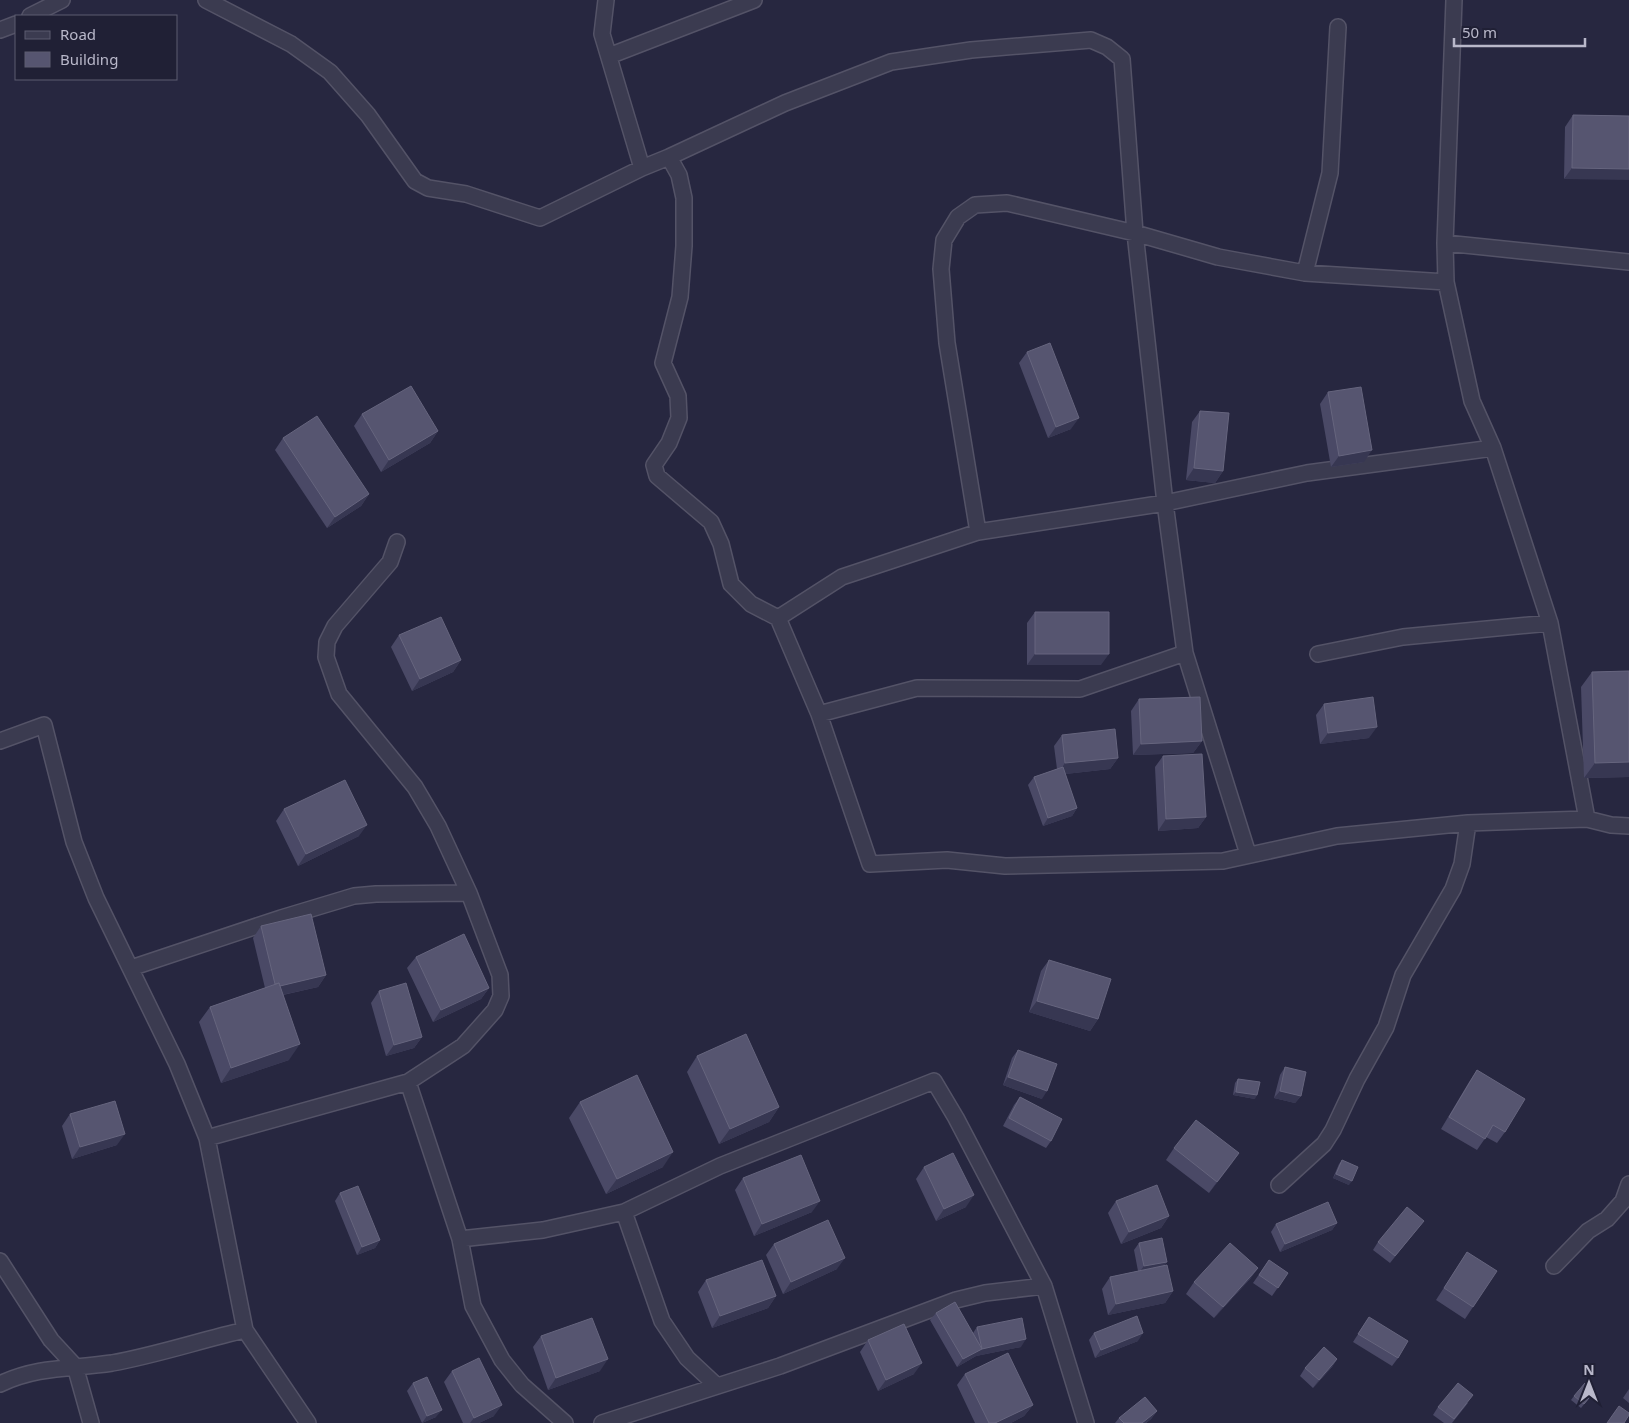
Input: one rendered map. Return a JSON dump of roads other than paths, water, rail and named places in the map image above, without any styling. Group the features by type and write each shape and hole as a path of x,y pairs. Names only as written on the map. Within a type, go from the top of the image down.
{"street":[{"path":"32,15 62,0"},
{"path":"206,0 291,44 330,72 368,115 415,181 428,188 466,194 540,218 642,168 669,158 784,103 891,62 971,50 1091,40 1107,48 1122,59 1135,233 1165,503 1185,653 1248,854"},
{"path":"606,0 602,34 642,168"},
{"path":"609,56 754,0"},
{"path":"1454,0 1445,243 1446,282 1472,401 1493,448 1550,623 1587,819"},
{"path":"0,30 15,24"},
{"path":"1305,273 1330,173 1338,27"},
{"path":"669,158 679,175 684,198 684,246 680,297 663,363 678,396 679,418 669,443 654,465 657,476 711,522 721,544 731,584 751,604 778,618 819,714 870,864 947,860 1005,866 1154,864 1223,860 1337,836 1468,823 1587,819 1611,825 1629,826"},
{"path":"978,532 947,343 941,269 944,240 958,216 975,205 1007,203 1135,233 1218,257 1305,273 1446,282"},
{"path":"1445,243 1629,262"},
{"path":"778,618 842,577 978,532 1165,503 1307,474 1493,448"},
{"path":"207,1138 408,1082 463,1046 495,1010 502,996 500,976 469,893 438,826 415,788 339,694 326,657 327,642 334,626 390,562 397,542"},
{"path":"1318,654 1403,637 1550,623"},
{"path":"819,714 917,688 1080,689 1185,653"},
{"path":"0,741 44,725 74,842 96,898 177,1064 207,1138 246,1330 308,1423"},
{"path":"1279,1185 1324,1144 1333,1130 1357,1079 1386,1027 1403,976 1453,889 1462,864 1468,823"},
{"path":"131,968 290,915 354,896 469,893"},
{"path":"460,1239 544,1230 624,1212 720,1166 934,1081 956,1118 1044,1286 1086,1423"},
{"path":"408,1082 460,1239 473,1306 502,1360 522,1385 565,1423"},
{"path":"1554,1266 1588,1231 1607,1219 1623,1201 1629,1184"},
{"path":"624,1212 662,1321 687,1358 716,1386"},
{"path":"0,1261 50,1340 75,1366 91,1423"},
{"path":"602,1423 780,1366 956,1300 985,1293 1044,1286"},
{"path":"0,1384 16,1376 45,1369 110,1363 158,1353 246,1330"}]}
